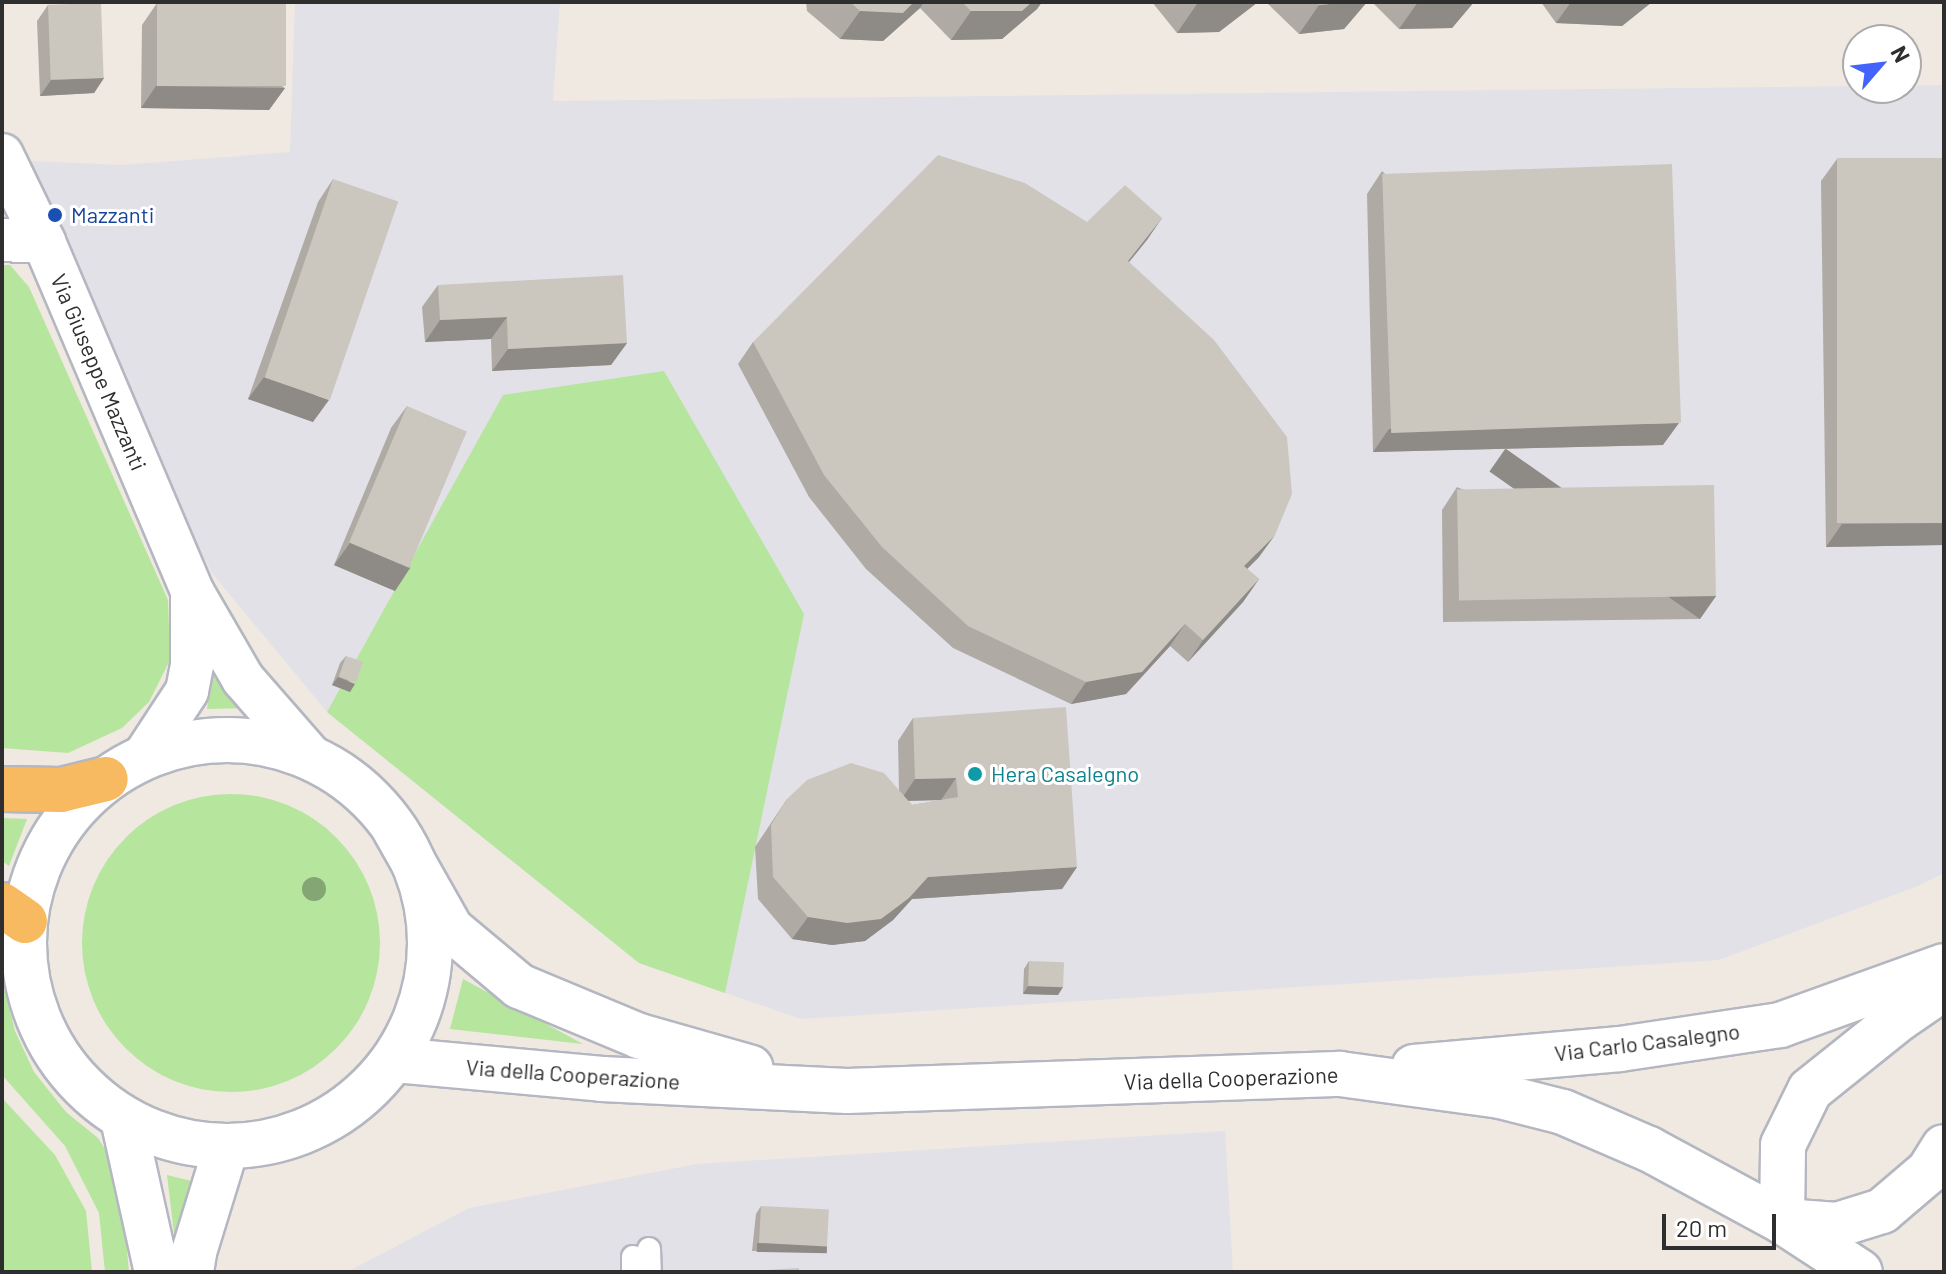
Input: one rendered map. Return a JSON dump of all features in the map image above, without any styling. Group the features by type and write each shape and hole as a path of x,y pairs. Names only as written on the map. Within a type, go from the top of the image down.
{"highway":[{"path":"2,789 61,790 124,768"}],"street":[{"name":"Via Giuseppe Mazzanti","path":"2,155 44,242 192,591 243,679 312,758"},
{"path":"2,240 44,242"},
{"name":"Via Giuseppe Mazzanti","path":"124,768 187,691 192,665 192,591"},
{"path":"227,739 271,744 312,758 344,776 372,801 395,830 415,865 427,904 431,945 426,985 418,1011 395,1060 362,1096 322,1124 275,1142 226,1148 173,1140 123,1119 87,1091 67,1067 35,1013 13,913 67,818 124,768 184,744 227,739"},
{"name":"Via della Cooperazione","path":"395,830 451,929 519,986 639,1036 847,1091"},
{"name":"Via Carlo Casalegno","path":"1340,1074 1620,1049 1780,1025 1944,966"},
{"path":"1944,988 1900,1018 1810,1090 1783,1145 1782,1221 1837,1225 1882,1211 1929,1171 1944,1147"},
{"name":"Via della Cooperazione","path":"395,1060 602,1079 847,1091 1340,1074 1500,1096 1563,1112 1649,1149 1782,1221 1860,1272"},
{"path":"123,1119 157,1272"},
{"path":"191,1272 194,1252 226,1148"}],"lane":[{"path":"638,1259 650,1272"}],"shaded area":[{"path":"295,2 560,2 553,101 1842,86 1842,104 1922,104 1922,85 1944,85 1944,873 1918,886 1719,960 801,1019 639,963 327,712 212,573 89,337 8,160 122,165 290,152"},
{"path":"1225,1131 1233,1272 347,1272 469,1208 697,1164"}],"green space":[{"path":"2,265 10,265 29,287 168,600 170,660 149,702 122,728 68,753 2,748"},
{"path":"664,371 804,614 725,993 639,963 327,712 503,395"},
{"path":"215,656 252,708 207,709"},
{"path":"231,794 260,797 288,805 314,819 346,848 369,886 377,914 380,943 377,972 369,1000 355,1026 326,1058 288,1081 260,1089 231,1092 202,1089 174,1081 148,1067 116,1038 93,1000 85,972 82,943 85,914 93,886 107,860 136,828 174,805 202,797"},
{"path":"2,818 27,819 9,866 2,861"},
{"path":"463,979 583,1044 450,1029"},
{"path":"2,980 15,1031 34,1072 66,1112 98,1138 112,1160 122,1196 129,1272 105,1272 99,1213 65,1146 2,1075"},
{"path":"2,1098 55,1155 86,1211 92,1272 2,1272"},
{"path":"167,1175 204,1184 177,1258"}],"building":[{"path":"850,2 914,2 903,13 860,11"},
{"path":"962,2 1032,2 1022,11 971,11"},
{"path":"1241,2 1241,4 1196,4"},
{"path":"1315,2 1351,2 1319,5"},
{"path":"101,3 104,78 51,80 48,5"},
{"path":"157,3 286,3 286,86 157,86"},
{"path":"938,155 1025,183 1087,222 1125,185 1162,218 1128,261 1214,340 1287,437 1292,494 1275,535 1244,566 1259,579 1203,640 1185,624 1142,672 1086,682 968,626 882,547 824,475 753,342"},
{"path":"1837,158 1944,158 1944,523 1837,523"},
{"path":"1672,164 1681,423 1391,433 1382,174"},
{"path":"333,179 398,201 330,400 265,378"},
{"path":"623,275 627,343 508,349 507,317 440,320 438,285"},
{"path":"407,406 467,431 409,568 349,542"},
{"path":"1714,485 1716,596 1459,600 1457,489"},
{"path":"346,656 363,662 356,683 339,677"},
{"path":"1066,707 1077,867 928,877 909,898 881,919 847,923 808,917 773,877 771,825 787,799 807,780 851,763 884,773 912,805 958,797 956,778 915,779 913,718"},
{"path":"1029,961 1064,962 1063,987 1028,986"},
{"path":"761,1206 829,1210 827,1247 759,1243"},
{"path":"799,1268 799,1272 736,1272"}],"place":[{"name":"Mazzanti","path":"55,215"},
{"name":"Hera Casalegno","path":"975,774"}]}
